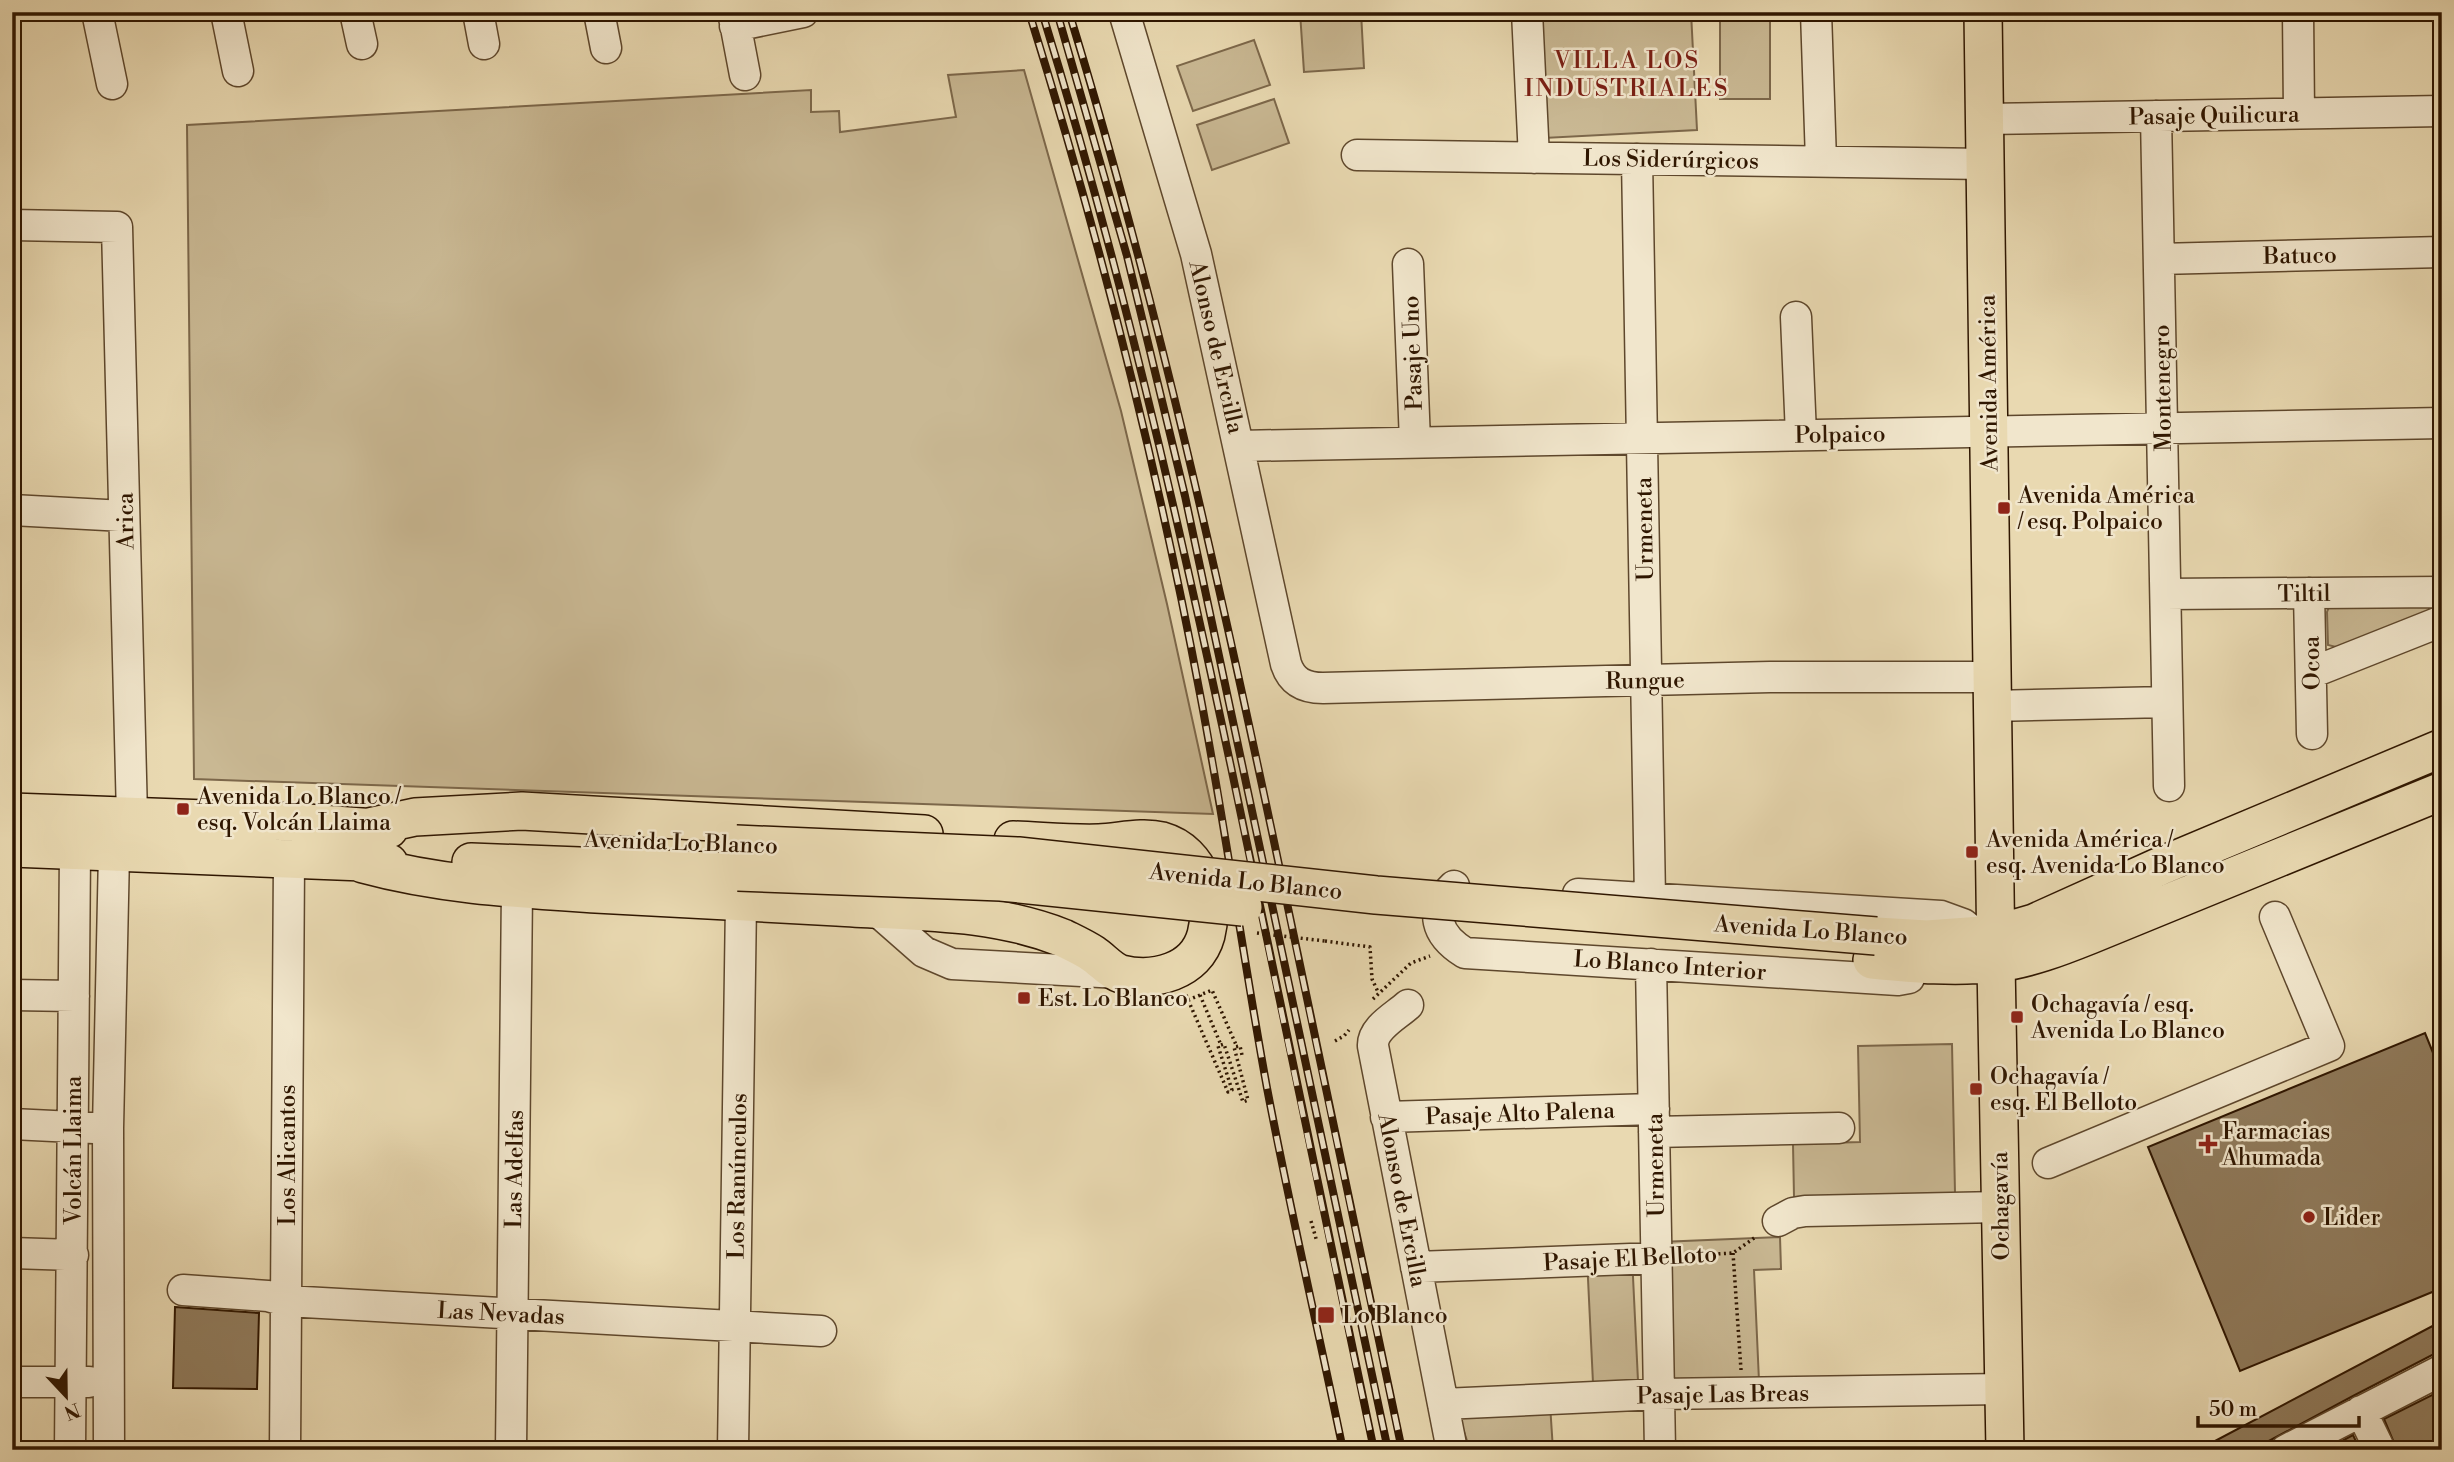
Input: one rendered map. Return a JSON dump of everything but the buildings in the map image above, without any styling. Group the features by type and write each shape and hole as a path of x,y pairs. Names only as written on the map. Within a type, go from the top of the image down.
{"main road":[{"name":"Avenida América","path":"1983,12 1992,691 1990,944"},
{"name":"Avenida Lo Blanco","path":"12,848 363,864 474,862 1001,882 1402,923 1874,948 1956,965 1990,944 2156,868 2442,748"},
{"name":"Avenida Lo Blanco","path":"1874,948 1927,939 1990,944 2039,953 2091,935 2442,791"},
{"path":"363,828 415,817 523,811 1049,842 1097,843 1151,839 1170,844 1188,858 1203,880 1208,907 1204,940 1188,963 1171,972 1148,976 1119,974 1090,952 1060,937 1004,921 875,909 738,872 517,889 426,879 363,864"},
{"name":"Avenida Lo Blanco","path":"12,812 293,822 738,872"},
{"name":"Ochagavía","path":"1990,944 2000,1207 2005,1450"}],"street":[{"path":"97,12 112,84"},
{"path":"226,12 238,71"},
{"path":"355,12 362,44"},
{"path":"478,12 484,44"},
{"path":"599,12 606,48"},
{"path":"745,75 734,19 803,12"},
{"name":"Alonso de Ercilla","path":"1124,12 1196,254 1286,664 1299,683"},
{"path":"1527,12 1534,158"},
{"path":"1816,12 1821,161"},
{"path":"2298,12 2299,113"},
{"name":"Pasaje Quilicura","path":"1985,119 2442,111"},
{"name":"Montenegro","path":"2156,116 2169,786"},
{"name":"Los Siderúrgicos","path":"1357,155 1986,164"},
{"name":"Urmeneta","path":"1637,159 1650,898"},
{"name":"Arica","path":"12,225 117,227 132,816"},
{"name":"Batuco","path":"2159,259 2442,252"},
{"name":"Pasaje Uno","path":"1408,264 1415,442"},
{"path":"1797,317 1801,435"},
{"name":"Polpaico","path":"1239,446 2442,423"},
{"path":"12,510 124,516"},
{"name":"Tiltil","path":"2166,594 2442,592"},
{"name":"Ocoa","path":"2309,593 2312,734"},
{"path":"2311,673 2442,621"},
{"name":"Rungue","path":"1299,683 1323,688 1770,677 2167,702"},
{"name":"Volcán Llaima","path":"70,1450 75,851"},
{"name":"Volcán Llaima","path":"109,1450 108,1128 114,853"},
{"name":"Los Alicantos","path":"285,1450 289,861"},
{"name":"Los Ranúnculos","path":"733,1450 738,872"},
{"path":"1377,882 1941,916 1963,924 1990,944"},
{"name":"Lo Blanco Interior","path":"1454,886 1440,904 1439,927 1446,938 1465,953 1899,979 1930,974 1956,965"},
{"name":"Las Adelfas","path":"511,1450 517,889"},
{"path":"875,909 925,951 952,964 1119,974"},
{"path":"2048,1163 2329,1046 2275,917"},
{"name":"Urmeneta","path":"1651,964 1660,1450"},
{"path":"12,995 74,996"},
{"name":"Alonso de Ercilla","path":"1408,1005 1377,1031 1373,1038 1386,1117 1452,1450"},
{"name":"Pasaje Alto Palena","path":"1386,1117 1654,1120 1839,1128"},
{"path":"12,1124 108,1128"},
{"path":"1778,1221 1793,1213 1805,1211 2000,1207"},
{"path":"12,1253 73,1255"},
{"name":"Pasaje El Belloto","path":"1416,1267 1657,1258"},
{"name":"Las Nevadas","path":"183,1290 268,1296 286,1301 821,1331"},
{"path":"2286,1450 2442,1370"},
{"path":"12,1382 110,1382"},
{"name":"Pasaje Las Breas","path":"1443,1404 1659,1394 2004,1389"},
{"path":"2361,1412 2380,1450"}],"path":[{"path":"1325,941 1370,947 1372,978 1378,992"},
{"path":"1184,990 1228,1092 1232,1090 1218,1046 1222,1045"},
{"path":"1188,1000 1212,990 1242,1055"},
{"path":"1200,995 1222,1045 1224,1044 1243,1102 1248,1100 1234,1047 1237,1046"},
{"path":"1311,1221 1317,1242"},
{"name":"Pasaje El Belloto","path":"1657,1258 1733,1253 1778,1221"},
{"path":"1733,1253 1742,1393"}],"shaded area":[{"path":"1300,12 1361,12 1364,68 1304,72"},
{"path":"1583,12 1691,12 1697,130 1544,138 1538,15"},
{"path":"1720,12 1770,12 1770,99 1720,99"},
{"path":"1254,40 1270,85 1193,111 1177,66"},
{"path":"1024,70 1121,411 1213,814 194,779 187,125 811,90 811,112 839,111 840,132 956,117 948,75"},
{"path":"1274,99 1289,143 1212,170 1197,125"},
{"path":"2442,600 2442,609 2340,648 2328,645 2329,607"},
{"path":"1952,1044 1955,1193 1794,1197 1793,1144 1860,1142 1858,1046"},
{"path":"1780,1237 1781,1269 1754,1270 1759,1381 1666,1385 1660,1242"},
{"path":"1632,1256 1638,1381 1593,1383 1587,1258"},
{"path":"1550,1404 1553,1450 1470,1450 1457,1410"}],"railway":[{"path":"1029,12 1103,266 1165,522 1209,743 1267,1088 1343,1450"},
{"path":"1042,12 1121,293 1190,577 1374,1450"},
{"path":"1057,12 1127,256 1185,496 1388,1450"},
{"path":"1069,12 1131,228 1186,445 1260,774 1402,1450"}],"place":[{"name":"Avenida América / esq. Polpaico","path":"2004,508"},
{"name":"Avenida Lo Blanco / esq. Volcán Llaima","path":"183,809"},
{"name":"Avenida América / esq. Avenida Lo Blanco","path":"1972,852"},
{"name":"Est. Lo Blanco","path":"1024,998"},
{"name":"Ochagavía / esq. Avenida Lo Blanco","path":"2017,1017"},
{"name":"Ochagavía / esq. El Belloto","path":"1976,1089"},
{"name":"Farmacias Ahumada","path":"2208,1144"},
{"name":"Lider","path":"2309,1217"},
{"name":"Lo Blanco","path":"1326,1315"}],"district":[{"name":"VILLA LOS INDUSTRIALES","path":"1627,74"}]}
